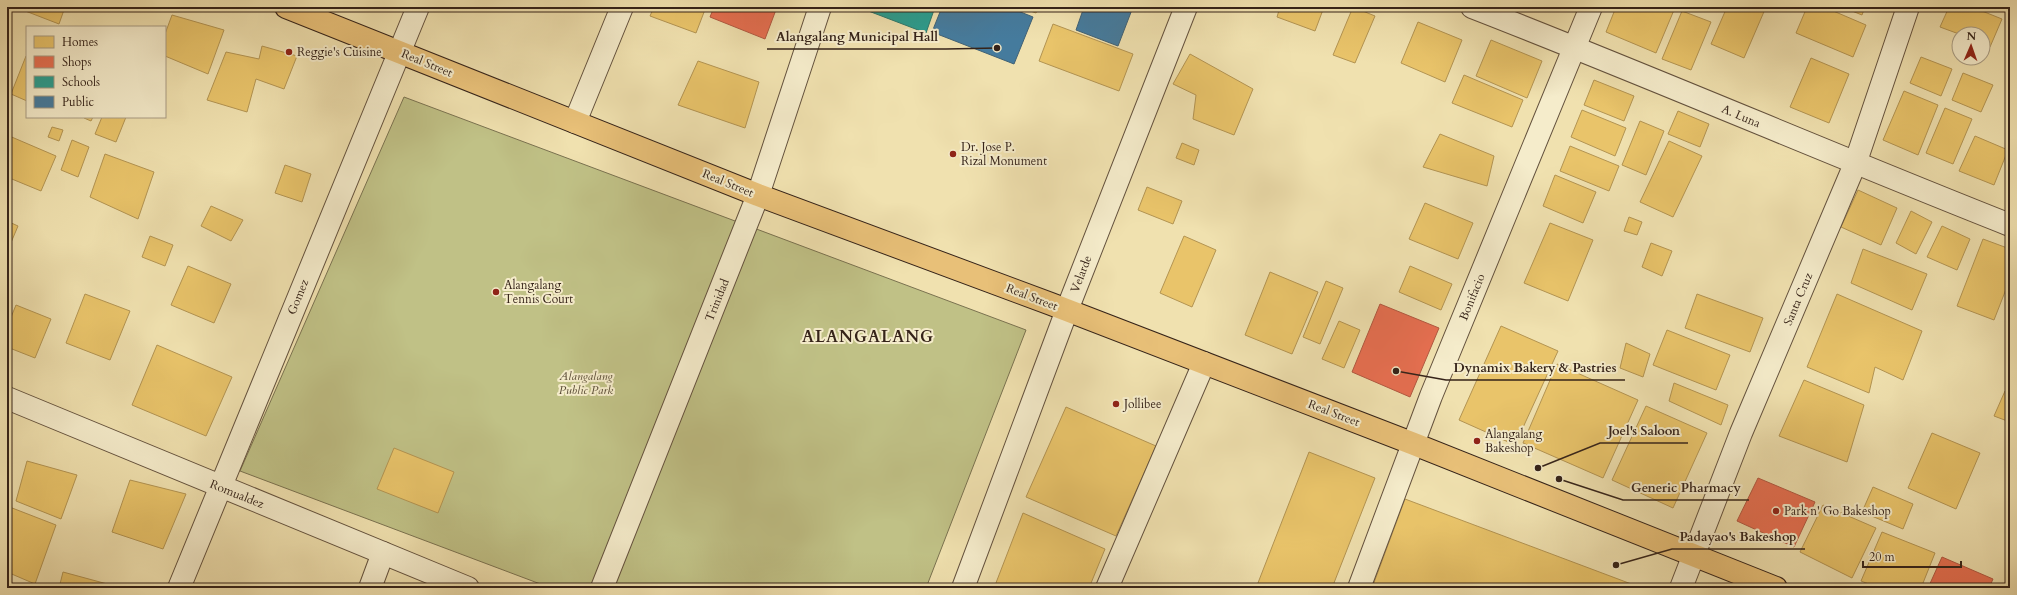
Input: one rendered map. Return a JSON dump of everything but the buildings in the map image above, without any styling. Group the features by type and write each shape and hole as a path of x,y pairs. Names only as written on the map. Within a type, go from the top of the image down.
{"highway":[{"name":"Real Street","path":"286,7 758,195 1067,310 1414,444 1776,588"}],"street":[{"name":"Gomez","path":"179,588 418,7"},
{"path":"575,122 622,7"},
{"name":"Trinidad","path":"602,588 758,195 820,7"},
{"name":"Velarde","path":"963,588 1067,310 1186,7"},
{"name":"A. Luna","path":"1472,7 1574,46 1855,164 2010,225"},
{"name":"Bonifacio","path":"1359,588 1432,396 1591,7"},
{"name":"Santa Cruz","path":"1681,588 1741,433 1855,164 1908,7"},
{"path":"1107,588 1204,363"},
{"name":"Romualdez","path":"7,398 468,588"},
{"path":"370,588 382,553"}],"green space":[{"name":"Alangalang Public Park","path":"404,97 1026,330 926,588 551,588 240,471"}],"place":[{"name":"Alangalang Municipal Hall","path":"997,48"},
{"name":"Reggie's Cuisine","path":"289,52"},
{"name":"Dr. Jose P. Rizal Monument","path":"953,154"},
{"name":"Alangalang Tennis Court","path":"496,292"},
{"name":"Dynamix Bakery & Pastries","path":"1396,371"},
{"name":"Jollibee","path":"1116,404"},
{"name":"Alangalang Bakeshop","path":"1477,441"},
{"name":"Joel's Saloon","path":"1538,468"},
{"name":"Generic Pharmacy","path":"1559,479"},
{"name":"Park n' Go Bakeshop","path":"1776,511"},
{"name":"Padayao's Bakeshop","path":"1616,565"}],"district":[{"name":"ALANGALANG","path":"868,336"}]}
